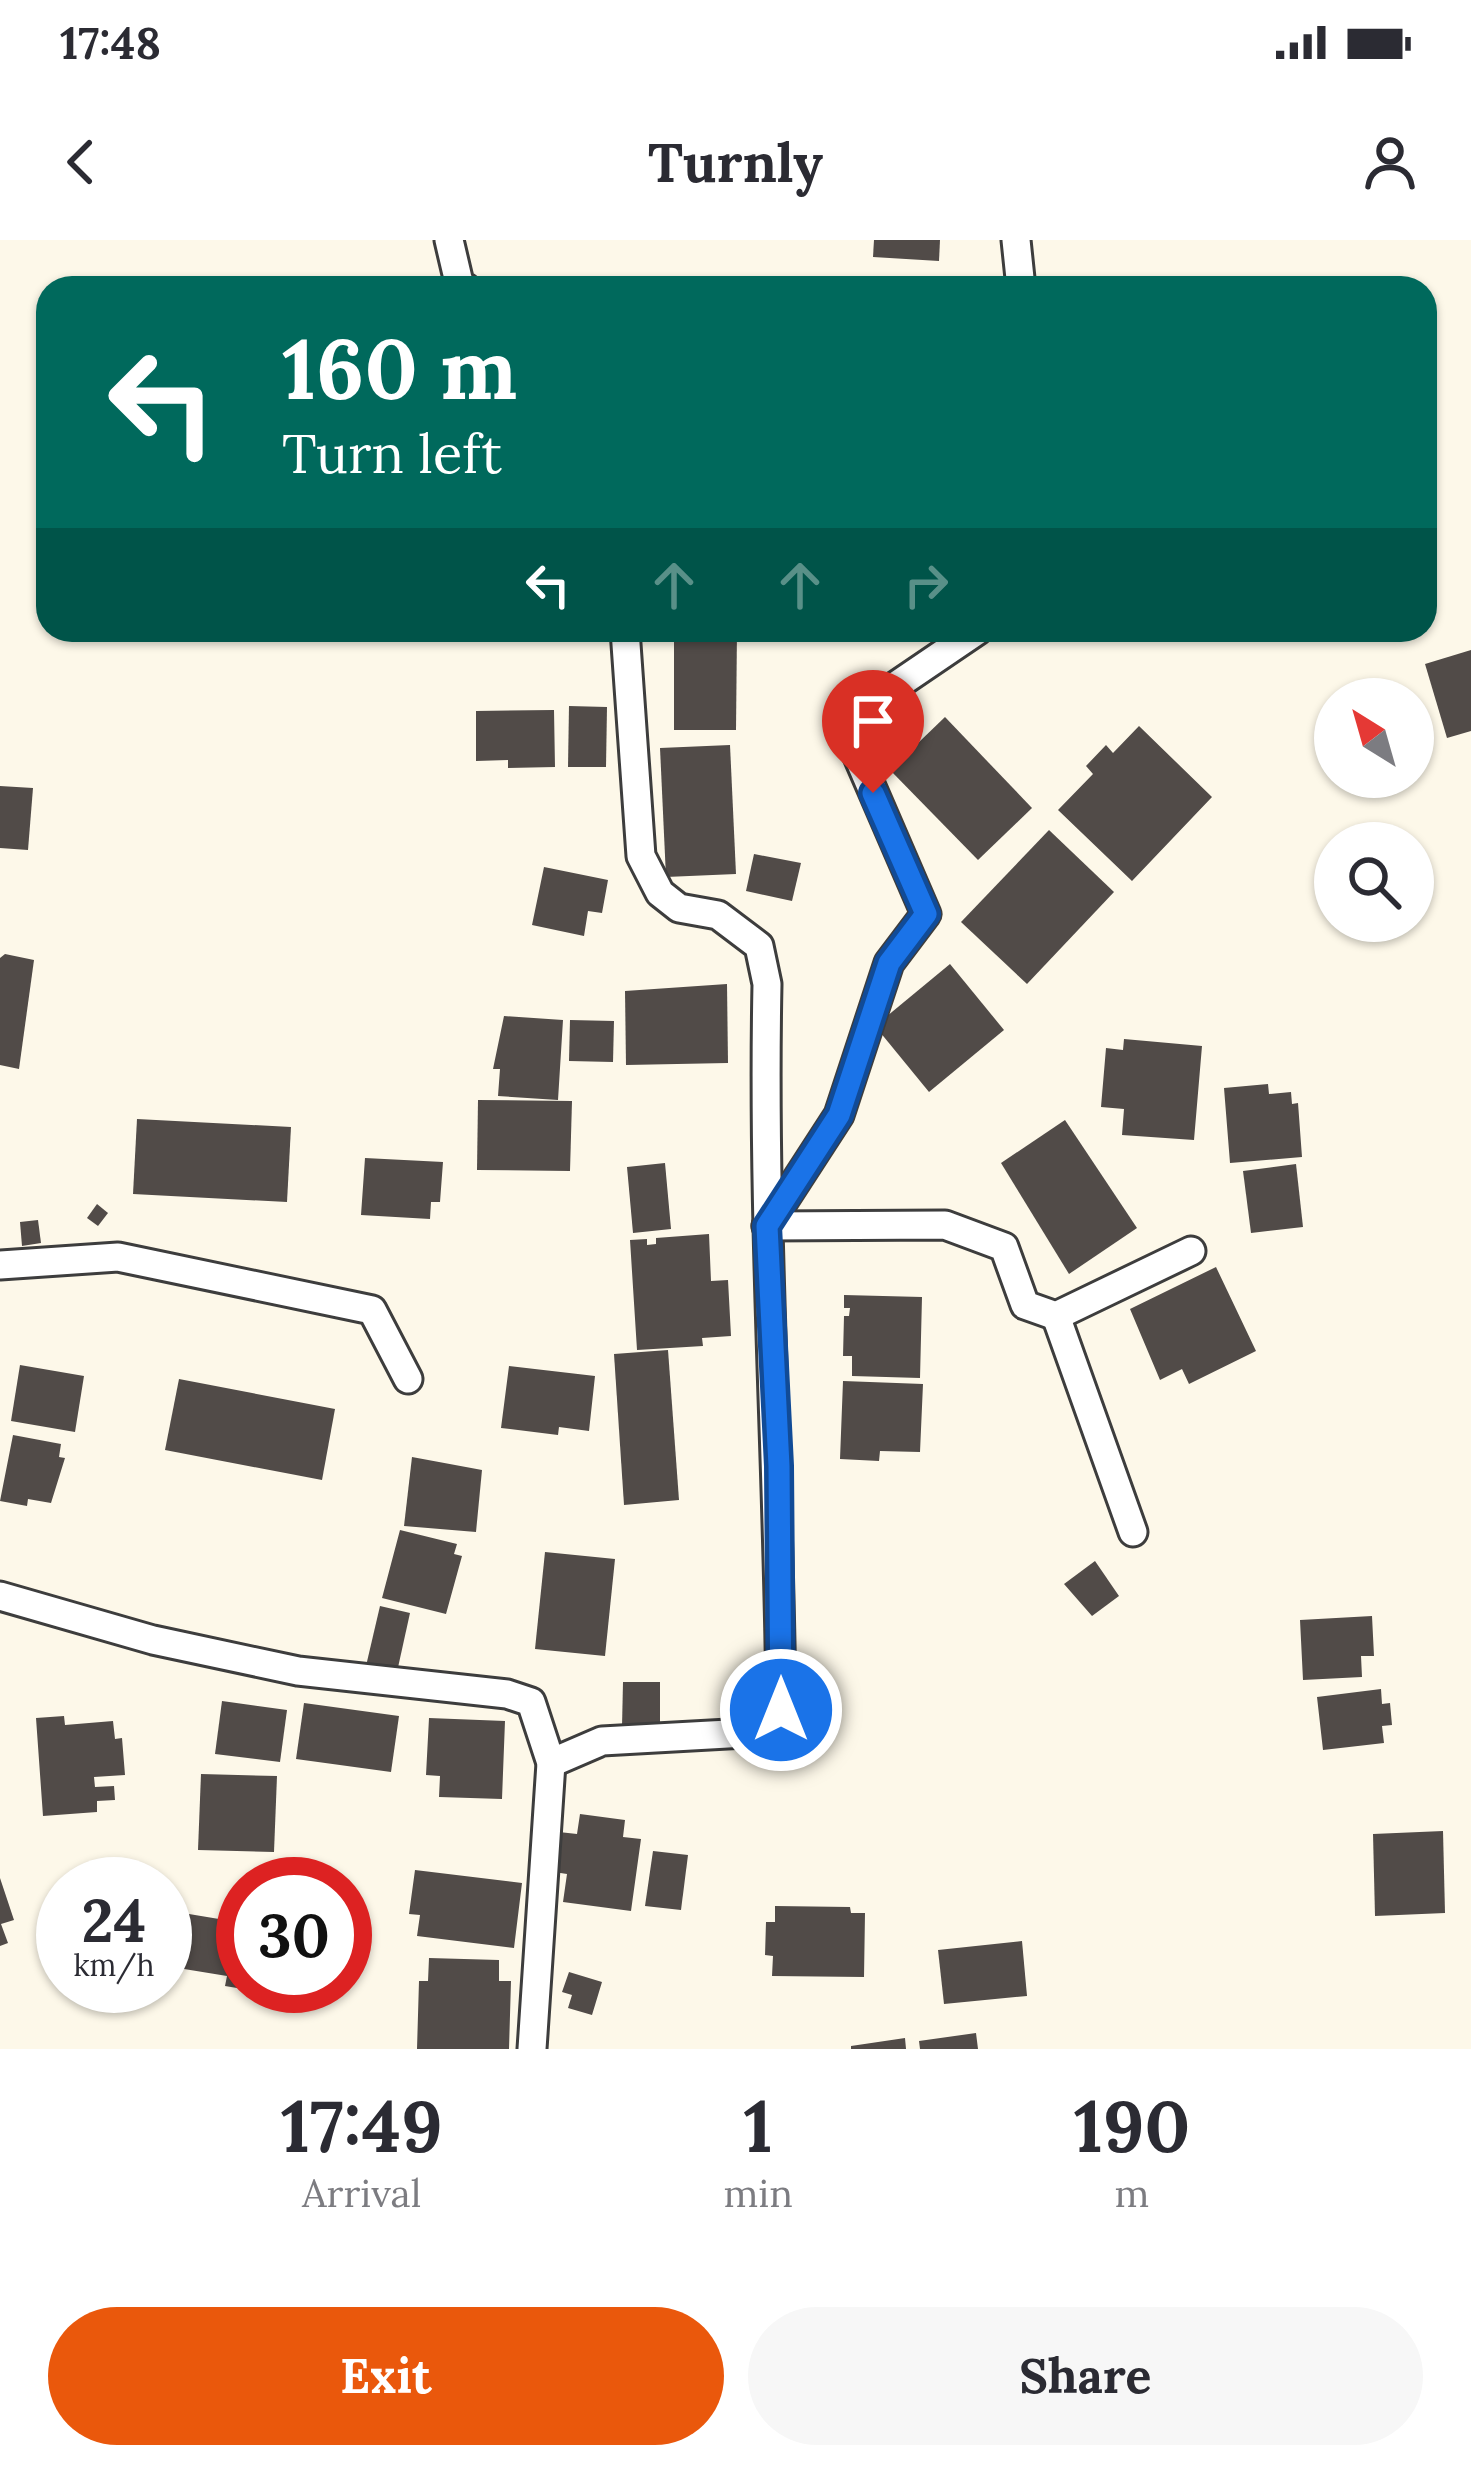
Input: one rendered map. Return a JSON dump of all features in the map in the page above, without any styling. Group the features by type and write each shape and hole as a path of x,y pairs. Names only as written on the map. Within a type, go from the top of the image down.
{"street":[{"path":"449,240 457,276"},
{"path":"1016,240 1020,276"},
{"path":"551,1763 602,1741 765,1732 781,1710 779,1466 767,1226 767,984 759,946 718,915 679,908 660,893 641,856 626,642"},
{"path":"767,1226 839,1115 889,963 926,914 856,752 868,704 959,642"},
{"path":"767,1226 945,1225 1004,1247 1024,1305 1056,1316 1191,1251"},
{"path":"0,1265 118,1257 372,1310 408,1379"},
{"path":"1056,1316 1133,1532"},
{"path":"0,1595 153,1640 298,1671 508,1694 531,1702 551,1763 532,2049"}],"building":[{"path":"874,240 940,240 939,261 873,257"},
{"path":"674,642 737,642 736,730 674,730"},
{"path":"1471,650 1471,731 1447,738 1434,678 1429,678 1425,664"},
{"path":"569,706 607,707 606,767 568,767"},
{"path":"554,710 555,767 508,768 508,760 476,761 476,711"},
{"path":"945,717 1032,808 978,860 890,770"},
{"path":"1139,726 1212,797 1132,881 1058,810 1093,774 1086,766 1106,745 1113,753"},
{"path":"730,745 736,874 666,877 660,748"},
{"path":"0,786 33,788 28,850 0,848"},
{"path":"1049,830 1114,892 1027,984 961,922"},
{"path":"754,854 801,863 792,901 746,891"},
{"path":"544,867 608,880 602,913 588,911 584,936 532,925"},
{"path":"5,954 34,960 19,1069 0,1065 0,958"},
{"path":"950,964 1004,1030 929,1092 875,1026"},
{"path":"727,984 728,1063 626,1065 625,991"},
{"path":"504,1016 563,1020 558,1100 498,1096 500,1069 493,1069"},
{"path":"570,1020 614,1021 613,1062 569,1061"},
{"path":"1124,1039 1202,1046 1194,1140 1122,1135 1124,1109 1101,1107 1106,1048 1123,1050"},
{"path":"1268,1084 1269,1094 1291,1092 1292,1104 1298,1103 1302,1157 1230,1163 1224,1088"},
{"path":"478,1100 572,1101 570,1171 477,1170"},
{"path":"137,1119 291,1127 287,1202 133,1194"},
{"path":"1065,1120 1137,1228 1069,1274 1001,1163"},
{"path":"365,1158 443,1162 440,1202 431,1202 430,1219 361,1215"},
{"path":"665,1163 671,1229 633,1233 627,1167"},
{"path":"1296,1164 1303,1227 1251,1233 1243,1171"},
{"path":"97,1204 108,1213 98,1226 87,1218"},
{"path":"38,1220 41,1243 22,1246 20,1222"},
{"path":"709,1234 711,1281 728,1280 731,1336 702,1338 703,1346 637,1350 630,1240 647,1239 647,1245 656,1244 656,1238"},
{"path":"1216,1267 1256,1351 1189,1384 1182,1369 1160,1380 1130,1309"},
{"path":"844,1295 922,1297 920,1378 852,1376 852,1356 843,1356 844,1316 849,1316 850,1308 844,1308"},
{"path":"668,1350 679,1500 624,1505 614,1354"},
{"path":"20,1365 84,1376 75,1432 11,1421"},
{"path":"509,1366 595,1376 589,1431 559,1427 558,1435 501,1428"},
{"path":"179,1379 335,1409 322,1480 165,1450"},
{"path":"843,1381 923,1384 920,1452 880,1451 879,1461 840,1459"},
{"path":"13,1435 61,1444 59,1457 65,1458 51,1503 28,1499 27,1506 0,1501"},
{"path":"412,1457 482,1470 476,1532 404,1526"},
{"path":"400,1530 457,1544 454,1554 462,1556 446,1614 382,1598"},
{"path":"545,1552 615,1559 605,1656 535,1649"},
{"path":"1095,1561 1119,1596 1092,1616 1064,1584"},
{"path":"380,1606 410,1613 397,1672 366,1666"},
{"path":"1372,1616 1374,1656 1361,1656 1362,1677 1303,1680 1300,1620"},
{"path":"623,1682 660,1682 660,1727 622,1727"},
{"path":"1381,1689 1382,1704 1390,1703 1392,1725 1382,1726 1384,1743 1323,1750 1317,1697"},
{"path":"222,1701 287,1710 280,1762 215,1754"},
{"path":"304,1703 399,1716 391,1772 296,1759"},
{"path":"64,1716 65,1725 113,1721 115,1739 122,1738 125,1775 94,1777 95,1787 114,1786 115,1800 97,1801 97,1812 43,1816 36,1718"},
{"path":"429,1718 505,1721 502,1799 439,1797 440,1776 426,1775"},
{"path":"201,1774 277,1776 274,1852 198,1850"},
{"path":"580,1814 625,1820 623,1837 641,1839 631,1911 563,1902 567,1874 554,1872 559,1832 577,1834"},
{"path":"1443,1831 1445,1913 1375,1916 1373,1834"},
{"path":"653,1851 688,1855 681,1910 645,1906"},
{"path":"415,1870 522,1883 514,1948 417,1936 420,1915 409,1914"},
{"path":"0,1878 14,1920 1,1924 8,1943 0,1946"},
{"path":"775,1906 850,1907 851,1913 865,1913 864,1977 772,1976 773,1956 765,1955 766,1922 775,1922"},
{"path":"192,1914 216,1918 216,1974 192,1970"},
{"path":"1022,1941 1027,1996 944,2004 938,1950"},
{"path":"429,1958 499,1960 499,1981 511,1981 509,2049 417,2049 419,1981 428,1981"},
{"path":"569,1972 602,1982 592,2015 568,2008 572,1995 562,1992"},
{"path":"976,2033 978,2049 920,2049 919,2041"},
{"path":"905,2038 906,2049 851,2049 851,2046"}],"route":[{"path":"781,1710 779,1466 767,1226 839,1115 889,963 926,914 873,793"}]}
